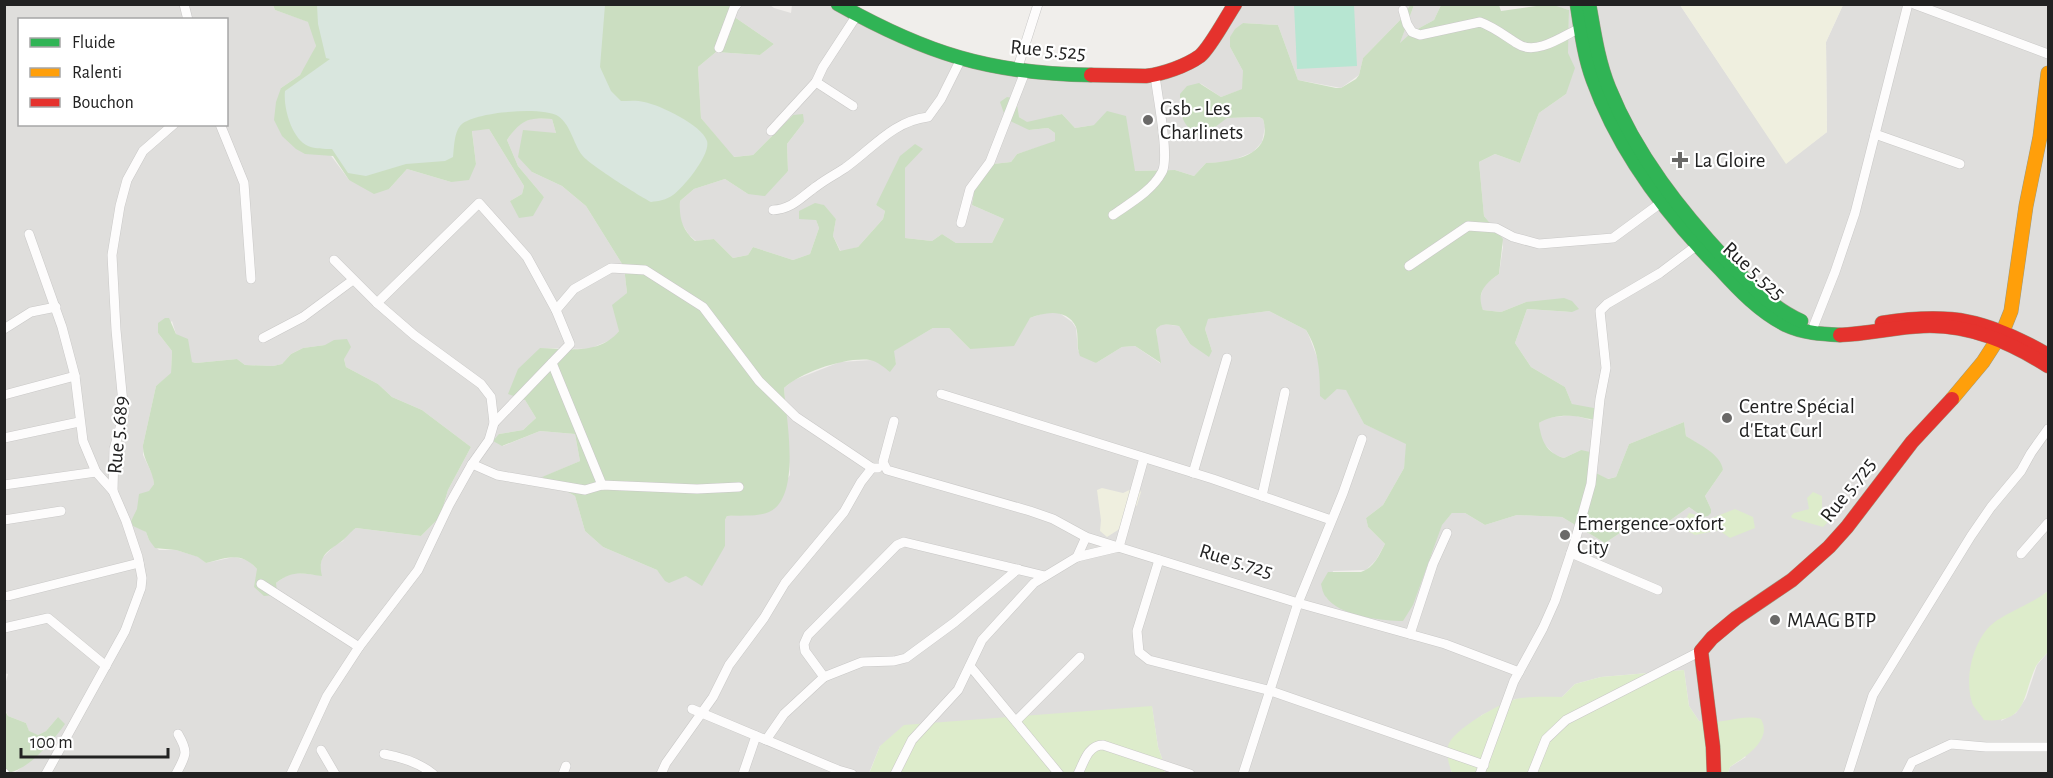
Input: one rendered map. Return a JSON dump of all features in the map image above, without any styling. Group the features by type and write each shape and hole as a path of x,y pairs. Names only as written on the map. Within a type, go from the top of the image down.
{"street":[{"path":"719,48 737,4"},
{"name":"Rue 5.525","path":"838,4 885,30 942,54 961,59 1021,71 1155,75 1201,55 1234,4"},
{"path":"961,223 970,189 990,162 1021,71 1038,4"},
{"name":"Rue 5.525","path":"1577,4 1580,28 1595,88 1629,153 1662,202 1696,246 1750,301 1792,328 1811,333 1842,335 1920,326 1943,326 2000,335 2049,366"},
{"name":"Rue 5.525","path":"1589,4 1597,48 1608,87 1631,137 1659,180 1709,243 1760,296 1785,314 1814,325 1859,326 1936,316 1966,319 2049,355"},
{"path":"1814,325 1846,241 1908,4"},
{"path":"1914,4 2049,54"},
{"path":"1403,10 1412,32 1420,35 1480,22 1528,49 1538,48 1580,28"},
{"path":"771,131 816,82 823,67 857,15"},
{"path":"773,210 794,205 817,186 847,167 880,138 913,119 928,117 941,99 961,59"},
{"name":"Rue 5.725","path":"1532,774 1546,739 1566,720 1701,651 1712,638 1736,618 1792,580 1829,547 1912,442 1961,390 2000,335 2011,311 2049,73"},
{"path":"1113,215 1140,196 1162,171 1165,160 1155,75"},
{"path":"816,82 853,106"},
{"name":"Rue 5.689","path":"46,774 125,630 141,588 139,563 126,521 113,491 114,449 124,414 112,255 127,180 144,151 172,126"},
{"path":"221,126 244,183 251,279"},
{"path":"1875,134 1960,164"},
{"path":"1409,266 1468,226 1496,228 1513,237 1539,244 1613,238 1662,202"},
{"path":"376,303 479,203 527,257 556,310 570,344 494,423"},
{"path":"29,234 56,306 75,376 83,441 96,472 113,491"},
{"path":"1159,560 1137,632 1139,652 1149,660 1271,691 1482,769 1514,681 1543,628 1571,553 1591,484 1599,408 1606,368 1600,311 1607,304 1660,273 1696,246"},
{"path":"291,774 327,696 359,647 418,570 472,464 489,440 494,423 491,397 481,384 414,336 376,303 334,260"},
{"path":"556,310 574,289 610,268 645,270 704,307 759,381 796,417 872,468 885,467 883,462 894,421"},
{"path":"263,338 303,317 353,280"},
{"path":"4,329 31,312 56,306"},
{"path":"1193,473 1227,358"},
{"path":"552,363 602,485"},
{"path":"4,395 75,376"},
{"path":"1262,496 1285,392"},
{"path":"941,394 1193,473 1332,520"},
{"path":"4,438 79,422"},
{"path":"1848,774 1873,695 1990,507 2021,471 2049,429"},
{"path":"1243,774 1298,603 1362,439"},
{"path":"895,774 912,740 958,690 982,640 1034,583 1077,557 1119,547 1144,458"},
{"path":"472,464 497,476 585,490 602,485 697,489 739,487"},
{"name":"Rue 5.725","path":"885,467 887,470 1053,519 1086,537 1298,603 1445,644 1519,672"},
{"path":"660,774 696,711 713,697 729,665 764,618 785,583 844,512 872,468"},
{"path":"4,485 96,472"},
{"path":"4,520 61,511"},
{"path":"2021,554 2049,523"},
{"path":"1410,634 1433,564 1447,533"},
{"path":"1077,557 1086,537"},
{"path":"824,677 805,651 804,644 808,635 897,545 909,542 1045,576"},
{"path":"1571,553 1658,590"},
{"path":"8,596 139,563"},
{"path":"743,774 761,738 824,677 862,662 894,661 906,658 955,622 1018,569"},
{"path":"261,584 359,647"},
{"path":"4,628 48,618 106,666"},
{"path":"1701,651 1713,747 1714,774"},
{"path":"1016,721 1080,657"},
{"path":"970,666 1059,774"},
{"path":"696,711 852,774"},
{"path":"176,774 186,755 178,734"},
{"path":"1906,774 1912,762 1951,744 1986,747 2049,747"},
{"path":"1078,774 1090,750 1098,745 1190,774"},
{"path":"321,750 335,774"},
{"path":"384,754 394,756 433,774"}],"shaded area":[{"path":"5,5 273,5 275,10 309,22 316,46 300,75 281,88 349,180 389,189 407,169 451,182 476,164 472,130 489,129 524,186 522,194 510,201 544,197 518,166 507,140 518,124 534,118 552,119 556,133 532,172 562,186 586,206 624,267 627,293 619,331 613,339 589,349 540,348 525,400 536,418 523,430 499,434 503,446 540,431 575,434 580,461 543,477 575,496 585,531 603,547 657,570 669,582 686,576 725,546 727,516 765,513 790,475 784,388 794,380 840,362 872,360 896,364 893,351 933,328 949,328 970,349 1030,318 1044,313 1058,312 1072,322 1076,328 1078,351 1096,363 1122,347 1135,346 1160,363 1156,330 1163,324 1179,326 1190,344 1212,351 1205,329 1207,319 1269,311 1306,330 1320,365 1320,396 1337,389 1346,389 1364,424 1407,443 1404,468 1383,505 1366,518 1368,527 1385,544 1376,560 1366,570 1333,571 1326,597 1339,607 1362,617 1452,513 1465,513 1485,525 1517,515 1562,517 1605,543 1623,531 1655,531 1689,507 1703,517 1711,509 1705,496 1723,470 1710,452 1686,436 1684,422 1629,444 1616,477 1607,479 1592,471 1581,450 1564,458 1555,455 1541,441 1539,423 1546,418 1573,415 1591,420 1572,404 1565,387 1531,367 1515,343 1527,309 1572,312 1526,302 1501,312 1483,310 1479,302 1484,285 1499,274 1503,247 1502,239 1484,216 1479,162 1495,154 1520,163 1539,113 1566,94 1569,10 1550,5 1680,5 1786,163 1827,132 1826,42 1843,5 2048,5 2048,591 2044,594 2001,721 2016,713 2026,698 2037,665 2048,652 2048,773 1728,773 1730,767 1746,757 1708,723 1699,721 1689,706 1684,670 1601,677 1575,684 1562,697 1515,699 1482,715 1454,737 1448,754 1452,774 1165,773 1158,747 1152,707 880,746 869,773 13,774 49,746 58,717 46,731 38,735 29,732 26,723 8,716 5,709 5,685 8,674 4,673","holes":["172,321 176,334 192,362 196,363 237,359 245,365 273,366 282,364 291,354 303,348 325,345 344,359 346,367 378,384 392,397 422,410 471,447 448,490 440,517 421,536 356,528 322,558 321,575 296,573 287,575 276,583 248,560 234,557 206,563 199,557 176,550 159,550 149,540 146,532 131,521 154,484 153,476 143,455 143,445 156,386 171,374 172,351 158,333"]},
{"path":"317,5 605,5 600,67 611,91 621,101 651,104 670,111 689,122 704,135 707,141 705,154 696,170 678,191 668,198 651,202 586,159 566,124 558,116 537,111 523,111 492,114 467,121 460,126 457,133 453,157 445,161 406,164 366,176 348,173 332,149 308,146 297,137 286,106 285,91 330,59 326,58 318,24"},
{"path":"735,5 770,5 791,13 792,5 833,5 943,56 1026,75 1154,77 1204,57 1237,5 1410,5 1404,16 1363,58 1359,75 1341,88 1298,80 1278,25 1243,23 1230,47 1243,71 1243,89 1221,97 1200,83 1227,118 1259,117 1263,119 1265,127 1262,142 1253,152 1229,162 1206,163 1194,176 1175,170 1134,171 1094,125 1075,128 1062,114 1027,123 1000,102 1029,130 1048,128 1055,133 1055,142 1017,154 1011,162 993,164 972,205 1004,219 992,243 956,243 942,234 932,241 905,238 905,168 915,144 876,205 885,211 883,219 858,247 841,252 833,236 836,219 823,205 815,204 819,228 810,254 793,260 753,247 748,255 733,258 714,239 696,241 689,235 679,219 680,201 694,189 725,179 748,194 788,171 787,144 804,122 793,115 753,155 733,157 701,118 698,67 716,52 760,55 774,44 733,16"},
{"path":"1414,5 1441,5 1434,20 1412,32 1399,45"}],"green space":[{"path":"1550,4 1569,10 1568,53 1575,68 1566,94 1539,113 1520,163 1495,154 1479,162 1484,216 1503,239 1499,274 1486,285 1481,293 1483,310 1501,312 1526,302 1564,298 1572,301 1579,309 1572,312 1527,309 1515,343 1531,367 1565,387 1572,404 1599,409 1598,418 1559,416 1539,423 1543,440 1553,453 1564,458 1581,450 1590,452 1592,471 1608,479 1616,477 1629,444 1684,422 1686,436 1714,454 1723,470 1705,496 1711,509 1708,516 1703,517 1689,507 1655,531 1623,531 1605,543 1562,517 1517,515 1485,525 1465,513 1452,513 1442,525 1413,605 1403,621 1370,618 1340,609 1325,596 1321,584 1328,572 1361,572 1373,564 1378,557 1385,544 1368,527 1366,518 1383,505 1404,468 1406,444 1364,424 1346,390 1337,389 1325,400 1320,396 1318,362 1314,346 1306,330 1269,311 1208,319 1205,329 1212,351 1209,357 1190,344 1179,326 1166,325 1156,330 1161,363 1135,346 1122,347 1096,363 1080,356 1077,330 1072,321 1061,314 1049,313 1030,318 1014,346 970,349 949,328 933,328 894,351 896,364 890,372 870,360 837,363 813,371 784,388 790,456 786,491 779,504 765,514 727,516 725,546 702,586 686,576 669,583 657,570 603,547 585,531 575,496 542,477 580,461 575,434 540,431 502,446 493,441 499,434 523,430 536,418 525,400 508,394 518,369 540,348 582,349 611,339 619,331 612,305 627,293 624,267 586,206 562,186 532,172 518,157 523,130 556,133 552,119 526,121 507,140 518,166 544,197 533,216 519,218 510,201 522,194 524,186 489,129 472,131 476,164 469,180 451,182 407,169 389,189 374,194 349,180 333,156 305,154 296,149 282,136 274,120 276,102 281,88 300,75 316,46 308,22 275,10 273,5 735,5 733,16 774,44 760,55 716,52 698,67 701,118 734,157 753,155 793,115 803,114 804,122 787,144 788,171 765,196 748,194 725,179 694,189 680,201 682,223 695,241 714,239 733,258 748,255 753,247 793,260 810,254 819,228 816,220 799,219 799,211 815,203 824,205 836,219 833,236 840,251 858,247 883,219 885,211 876,205 900,156 915,144 923,149 905,168 905,238 932,241 942,234 956,243 992,243 1004,219 972,205 975,187 993,164 1011,162 1017,154 1055,141 1055,133 1048,128 1029,130 1006,119 1000,102 1007,97 1016,99 1019,117 1027,122 1062,114 1075,128 1094,125 1107,111 1126,116 1135,171 1175,170 1194,176 1206,163 1227,161 1248,155 1257,149 1262,141 1265,131 1263,119 1259,117 1227,118 1202,137 1186,125 1181,109 1180,94 1187,86 1199,83 1221,97 1242,89 1243,71 1230,47 1230,37 1243,23 1278,25 1298,80 1341,88 1356,79 1363,58 1404,16 1410,5 1414,5 1400,43 1412,32 1434,20 1441,5 1499,5 1501,11"},
{"path":"1294,5 1354,5 1357,66 1297,69"},
{"path":"1680,5 1843,5 1826,42 1827,132 1786,164"},
{"path":"169,318 176,334 188,339 192,362 196,363 237,359 245,365 273,366 282,364 291,354 303,348 347,339 351,347 344,359 346,367 378,384 392,397 422,410 471,447 448,490 440,517 421,536 356,528 322,559 322,576 292,574 276,583 277,592 274,595 264,596 254,587 257,569 245,560 233,557 206,563 198,557 176,550 155,548 146,532 133,526 131,521 137,509 139,494 149,491 154,484 143,445 156,386 171,373 172,351 158,333 158,323"},
{"path":"1136,487 1141,492 1137,505 1126,516 1118,530 1107,537 1100,531 1101,520 1097,490 1102,488 1123,493"},
{"path":"1813,492 1822,496 1822,508 1829,518 1823,527 1791,516 1809,509 1807,498"},
{"path":"1735,509 1753,517 1755,528 1730,538 1719,530 1695,535 1686,530 1684,522 1689,513 1697,515 1699,521 1702,522"},
{"path":"2048,591 2048,652 2036,666 2025,697 2016,713 1998,720 1984,720 1973,705 1969,684 1972,660 1981,637 1996,621"},
{"path":"1684,670 1689,706 1699,721 1715,722 1746,717 1761,719 1764,727 1760,741 1750,753 1730,767 1728,773 1452,773 1447,753 1451,740 1467,725 1509,702 1527,697 1562,697 1575,684 1601,677"},
{"path":"1152,706 1158,747 1165,774 869,774 880,746 904,725"},
{"path":"4,709 8,716 26,723 29,731 38,735 46,731 58,717 65,724 54,739 30,762 13,772 5,773"}],"traffic: fast":[{"path":"838,4 900,36 959,58 1021,70 1091,75"},
{"path":"1577,4 1587,62 1604,107 1616,132 1646,181 1681,227 1735,285 1767,314 1799,330 1840,335"},
{"path":"1589,4 1597,46 1609,88 1632,136 1661,182 1694,224 1754,288 1772,303 1801,321"}],"traffic: slow":[{"path":"1952,399 1983,362 2003,331 2011,311 2026,206 2040,137 2048,73"}],"traffic: jam":[{"path":"1091,75 1146,76 1188,63 1204,52 1235,4"},
{"path":"1882,323 1929,318 1968,322 2006,334 2048,355"},
{"path":"1840,335 1923,326 1957,328 2004,342 2048,366"},
{"path":"1714,774 1713,747 1701,651 1712,638 1736,618 1792,580 1829,547 1912,442 1952,399"}],"place":[{"name":"Gsb - Les Charlinets","path":"1148,120"},
{"name":"La Gloire","path":"1680,160"},
{"name":"Centre Spécial d'Etat Curl","path":"1727,418"},
{"name":"Emergence-oxfort City","path":"1565,535"},
{"name":"MAAG BTP","path":"1775,620"}]}
